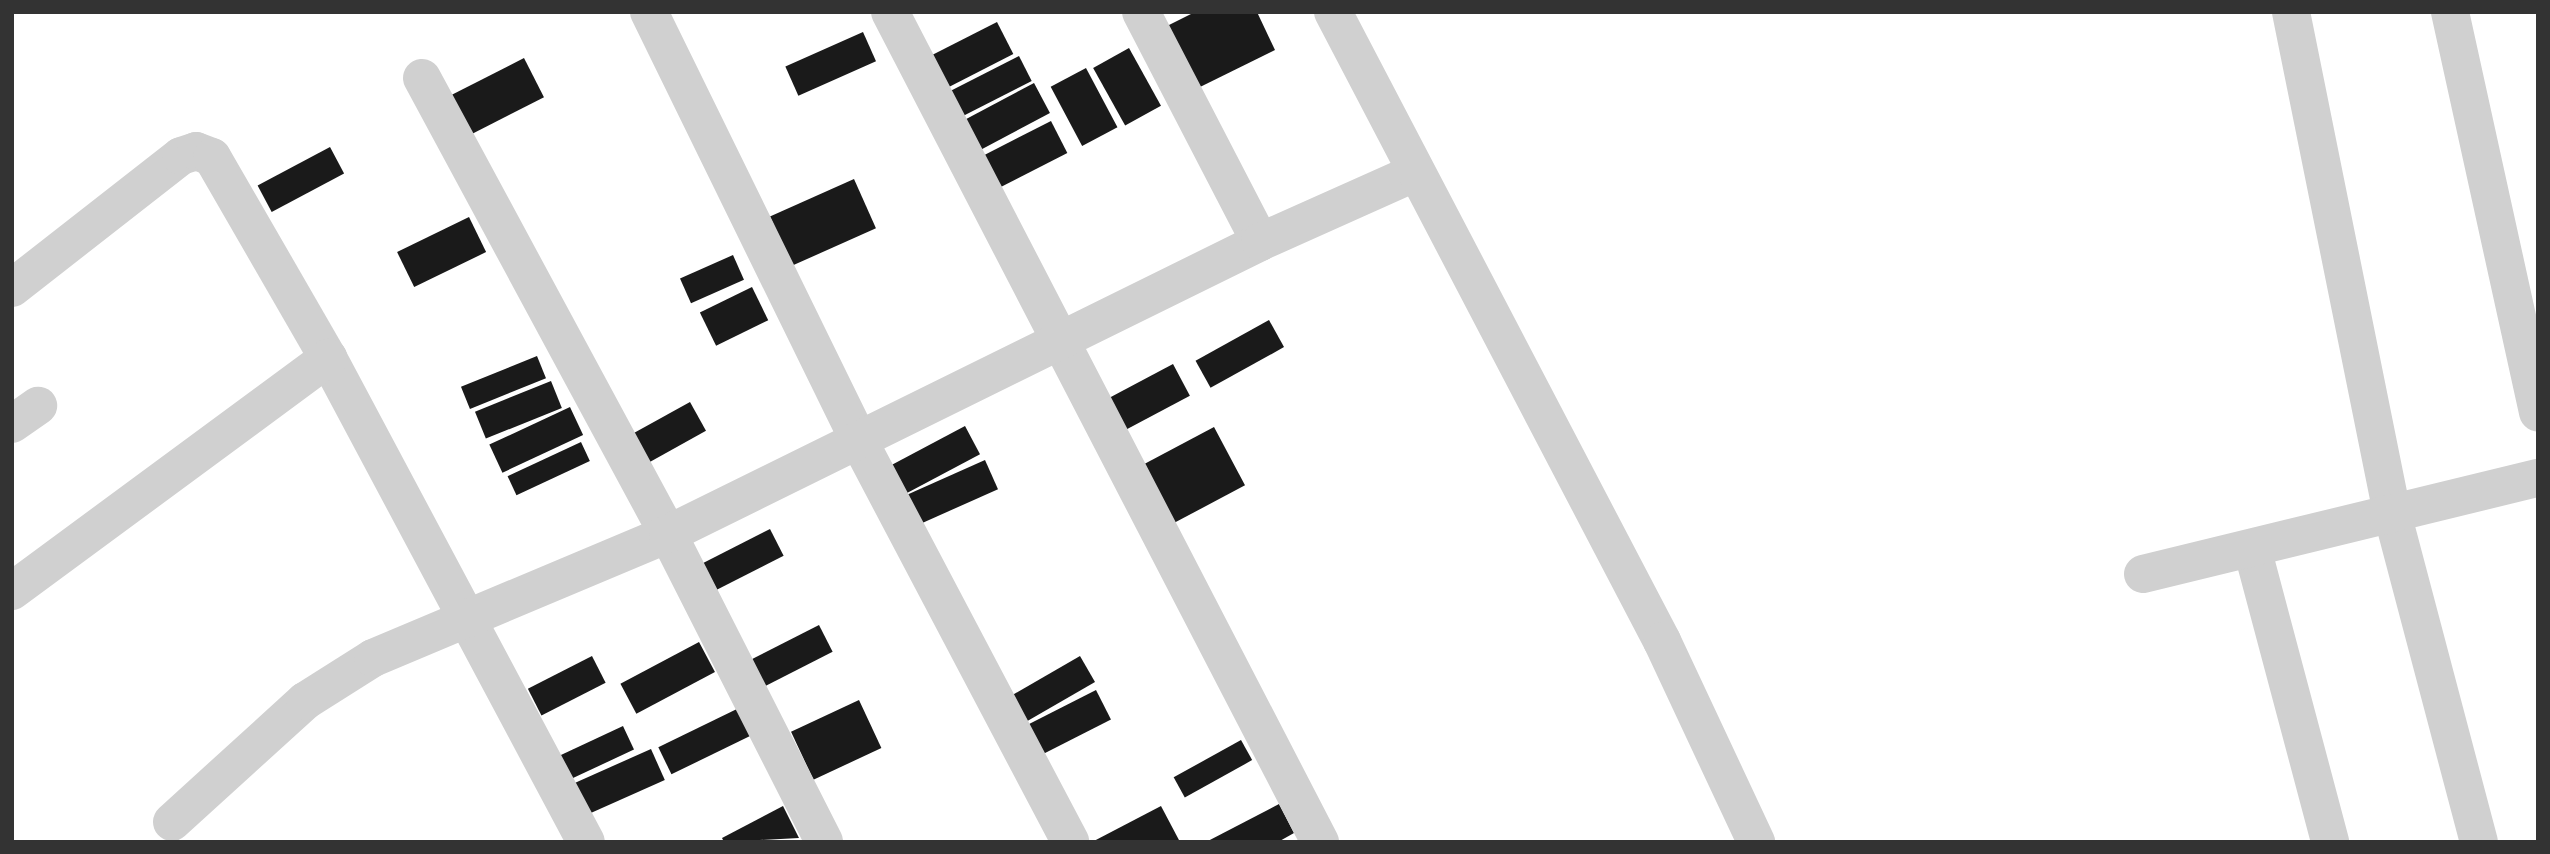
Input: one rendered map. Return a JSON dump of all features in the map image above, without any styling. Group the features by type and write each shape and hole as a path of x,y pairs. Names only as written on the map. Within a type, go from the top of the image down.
{"street":[{"path":"649,12 859,441 1070,842"},
{"path":"890,12 1320,842"},
{"path":"1141,12 1261,242"},
{"path":"1333,12 1414,173 1662,640 1756,842"},
{"path":"2291,12 2392,513 2479,842"},
{"path":"2450,12 2538,412"},
{"path":"422,78 668,534 824,842"},
{"path":"12,288 181,156 196,151 222,168 470,619 586,842"},
{"path":"172,821 305,701 373,658 668,534 1261,242 1414,173"},
{"path":"12,592 328,358"},
{"path":"2143,574 2538,478"},
{"path":"2252,548 2330,842"}],"building":[{"path":"1195,12 1257,12 1275,50 1198,88 1167,26"},
{"path":"997,22 1013,54 942,90 926,58"},
{"path":"863,32 876,61 798,96 785,67"},
{"path":"1129,48 1161,106 1125,126 1093,68"},
{"path":"1019,56 1032,81 954,120 941,95"},
{"path":"524,58 544,97 466,137 446,97"},
{"path":"1086,68 1117,127 1082,146 1051,87"},
{"path":"1034,83 1050,113 971,155 955,125"},
{"path":"1051,121 1067,153 992,191 976,159"},
{"path":"330,147 344,173 272,212 258,185"},
{"path":"854,179 876,228 792,266 770,216"},
{"path":"469,217 486,252 414,287 397,252"},
{"path":"733,255 744,280 691,303 680,279"},
{"path":"752,287 768,320 716,346 700,312"},
{"path":"1269,320 1284,347 1211,388 1196,361"},
{"path":"537,356 546,378 470,409 461,387"},
{"path":"1173,364 1190,396 1119,433 1102,402"},
{"path":"551,381 562,408 486,439 475,412"},
{"path":"690,402 706,431 640,467 624,438"},
{"path":"570,407 583,435 502,473 489,445"},
{"path":"965,426 980,454 902,496 887,467"},
{"path":"1214,427 1245,485 1167,527 1136,468"},
{"path":"581,442 590,461 516,495 508,476"},
{"path":"985,460 998,489 917,525 904,496"},
{"path":"770,529 784,556 717,590 703,563"},
{"path":"819,625 833,652 751,693 737,667"},
{"path":"699,642 715,672 636,714 620,684"},
{"path":"592,656 606,683 541,715 528,689"},
{"path":"1080,656 1095,682 1023,723 1008,698"},
{"path":"1096,690 1111,719 1035,758 1020,729"},
{"path":"859,700 881,748 813,780 791,732"},
{"path":"741,707 754,734 671,774 658,747"},
{"path":"623,726 634,750 557,785 546,762"},
{"path":"1241,740 1252,760 1185,797 1174,777"},
{"path":"651,749 665,780 584,816 570,785"},
{"path":"1279,804 1294,833 1278,842 1206,842"},
{"path":"783,806 799,838 724,842 722,838"},
{"path":"1161,806 1180,842 1092,842"}]}
